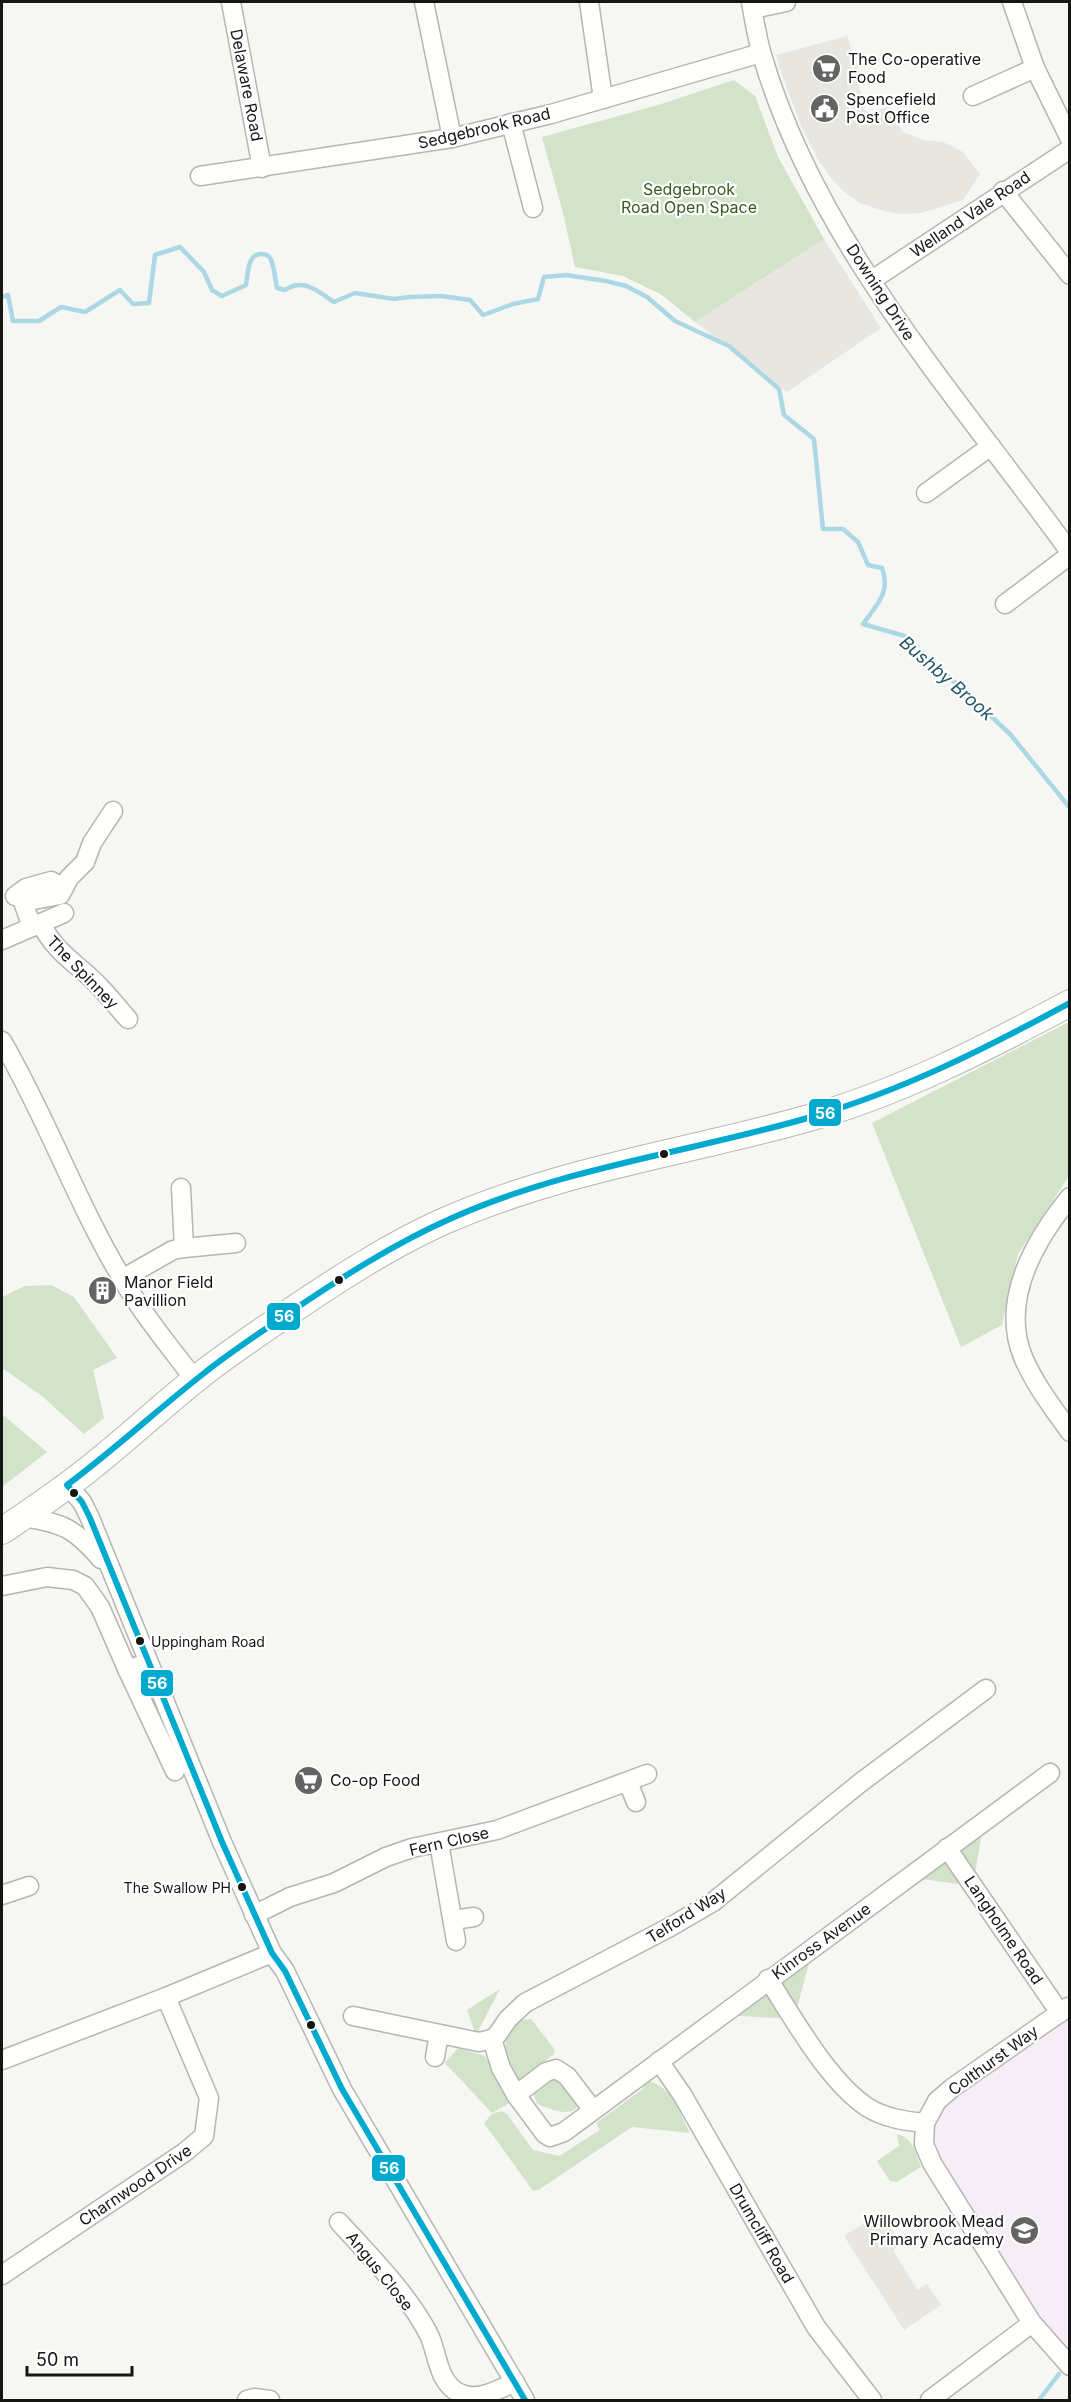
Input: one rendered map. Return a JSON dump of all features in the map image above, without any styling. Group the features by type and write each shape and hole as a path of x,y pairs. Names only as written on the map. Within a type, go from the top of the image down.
{"highway":[{"path":"2,1531 95,1465 229,1354 349,1272 388,1249 477,1207 559,1179 766,1130 852,1105 951,1064 1070,1003"}],"street":[{"name":"Delaware Road","path":"231,2 262,168"},
{"path":"424,2 452,138"},
{"path":"589,2 603,99"},
{"path":"752,5 786,2"},
{"path":"1012,2 1035,68 1070,140"},
{"name":"Downing Drive","path":"752,5 761,53 787,124 825,205 872,280 934,370 1070,553"},
{"name":"Sedgebrook Road","path":"200,176 452,138 603,99 761,53"},
{"path":"973,96 1035,68"},
{"path":"511,123 533,208"},
{"name":"Welland Vale Road","path":"872,280 1003,191 1070,149"},
{"path":"1003,191 1070,275"},
{"path":"926,493 991,446"},
{"path":"1005,604 1070,553"},
{"path":"36,925 23,902 60,895 69,878 85,861 92,843 113,810"},
{"path":"15,896 26,888 51,881 64,888"},
{"name":"The Spinney","path":"2,940 64,913"},
{"name":"The Spinney","path":"36,925 57,949 99,986 128,1019"},
{"path":"2,1041 122,1279 152,1325 195,1380"},
{"path":"181,1188 184,1248"},
{"path":"1070,1197 1051,1220 1034,1247 1018,1297 1016,1315 1017,1334 1023,1356 1035,1383 1070,1432"},
{"path":"122,1279 173,1250 236,1242"},
{"path":"67,1485 82,1502 254,1916 272,1953 285,1971 342,2089 525,2400"},
{"path":"23,1517 63,1525 76,1532 110,1569"},
{"path":"2,1586 47,1577 73,1580 85,1586 100,1608 175,1771"},
{"path":"128,1671 148,1662"},
{"name":"Telford Way","path":"492,2039 525,2003 713,1902 860,1783 986,1689"},
{"name":"Kinross Avenue","path":"492,2039 501,2068 516,2095 541,2131 550,2137 564,2132 768,1979 1050,1773"},
{"name":"Fern Close","path":"254,1916 290,1896 334,1883 386,1857 412,1848 497,1830 647,1774"},
{"path":"628,1782 636,1802"},
{"path":"438,1843 456,1941"},
{"name":"Langholme Road","path":"947,1848 1065,2009"},
{"path":"2,1895 28,1886"},
{"path":"453,1920 474,1917"},
{"path":"2,2060 166,1997 272,1953"},
{"path":"768,1979 831,2072 851,2094 868,2108 883,2115 925,2123 924,2144 932,2163 1032,2323 1070,2366"},
{"name":"Charnwood Drive","path":"2,2275 185,2152 204,2136 209,2098 166,1997"},
{"name":"Colthurst Way","path":"925,2123 938,2101 952,2088 1065,2009"},
{"path":"354,2016 479,2042 492,2039"},
{"path":"435,2057 439,2034"},
{"name":"Drumcliff Road","path":"659,2061 688,2105 816,2327 872,2400"},
{"path":"516,2095 546,2072 555,2069 567,2076 593,2110"},
{"name":"Angus Close","path":"339,2222 391,2279 430,2337 441,2374 456,2392 478,2397 515,2382"},
{"path":"930,2400 1032,2323"},
{"path":"247,2400 254,2398 270,2400"}],"shaded area":[{"path":"847,36 864,84 858,86 867,105 864,108 869,115 887,106 903,132 923,140 943,142 963,152 980,174 963,200 921,213 901,214 860,203 843,191 830,177 817,158 800,123 776,55"},
{"path":"824,239 881,328 787,392 695,322"},
{"name":"Willowbrook Mead Primary Academy","path":"1069,2017 1069,2354 1032,2311 929,2148 932,2129 940,2113 952,2100"},
{"path":"881,2212 901,2244 893,2250 917,2290 927,2284 941,2305 904,2330 844,2236"}],"green space":[{"name":"Sedgebrook Road Open Space","path":"734,80 755,96 778,157 824,239 695,322 662,295 623,276 575,267 542,137 658,105"},
{"path":"1069,1022 1069,1176 1018,1254 1002,1325 961,1347 872,1123"},
{"path":"51,1285 74,1297 117,1358 93,1370 104,1418 84,1434 42,1396 2,1368 2,1297 25,1286"},
{"path":"2,1414 47,1452 2,1487"},
{"path":"984,1820 973,1886 907,1877"},
{"path":"814,1945 794,2019 723,2015"},
{"path":"500,1989 476,2035 467,2010"},
{"path":"531,2019 555,2050 553,2055 519,2081 512,2077 506,2055 507,2036 514,2021"},
{"path":"458,2048 485,2056 511,2102 492,2113 445,2063"},
{"path":"552,2078 559,2080 580,2104 576,2109 560,2112 537,2104 533,2092"},
{"path":"643,2081 652,2082 667,2092 690,2133 632,2127 540,2189 533,2191 484,2123 492,2114 502,2111 507,2114 533,2150 559,2156 600,2130 596,2123 643,2089"},
{"path":"897,2134 910,2143 921,2167 897,2182 890,2181 877,2161 899,2146"}],"waterway":[{"name":"Bushby Brook","path":"2,297 8,295 13,321 39,321 61,307 85,312 120,290 133,304 149,303 155,255 180,247 204,272 212,290 222,296 246,285 253,257 262,254 271,259 277,288 285,290 292,286 305,285 334,302 355,293 394,299 441,296 470,300 483,315 513,304 538,299 544,277 566,275 626,286 647,297 675,321 729,346 779,389 784,415 814,439 823,529 843,529 858,542 868,565 882,568 884,591 878,604 863,624 905,636 1010,734 1070,808"},
{"path":"1039,2400 1059,2374"}],"transit line":[{"name":"56","path":"525,2400 342,2089 285,1971 272,1953 222,1842 90,1518 82,1502 67,1485 233,1351 346,1275 430,1228 495,1200 539,1186 811,1117 878,1095 943,1067 1070,1003"}],"place":[{"name":"The Co-operative Food","path":"827,68"},
{"name":"Spencefield Post Office","path":"825,108"},
{"name":"Manor Field Pavillion","path":"103,1291"},
{"name":"Uppingham Road","path":"140,1641"},
{"name":"Co-op Food","path":"309,1780"},
{"name":"The Swallow PH","path":"242,1887"},
{"name":"Willowbrook Mead Primary Academy","path":"1025,2230"}]}
